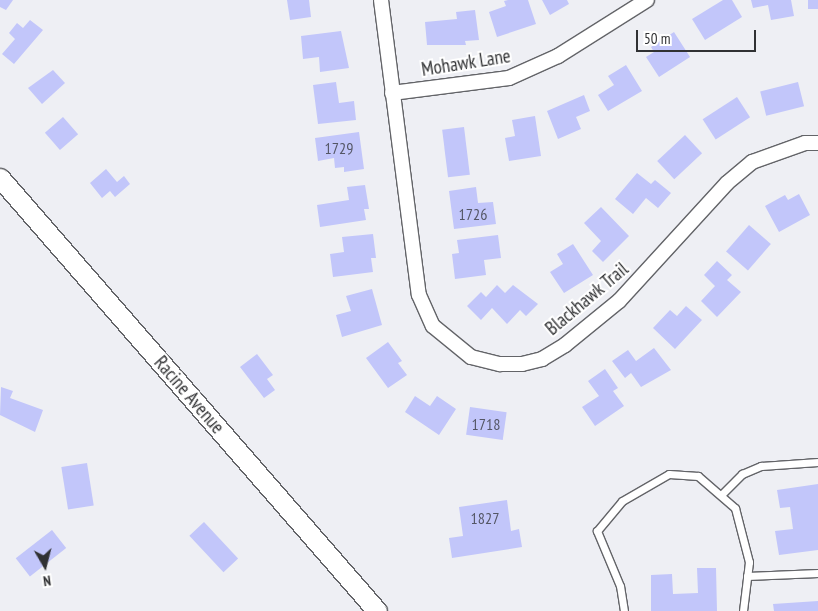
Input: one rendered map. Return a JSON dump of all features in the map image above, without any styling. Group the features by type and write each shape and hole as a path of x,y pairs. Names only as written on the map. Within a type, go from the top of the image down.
{"main road":[{"name":"Racine Avenue","path":"0,178 377,611"}],"street":[{"name":"Blackhawk Trail","path":"381,0 417,286 424,312 444,336 471,357 500,364 542,359 565,345 619,301 727,183 752,162 805,143 818,142"},
{"name":"Mohawk Lane","path":"392,92 509,78 558,56 647,0"}],"lane":[{"path":"721,496 742,474 761,466 818,462"},
{"path":"624,611 620,586 597,531 622,501 669,474 698,476 735,508 749,562 743,611"},
{"path":"747,576 818,572"}],"building":[{"path":"0,0 13,0 6,10 0,7"},
{"path":"287,0 309,0 311,17 290,20"},
{"path":"528,0 536,24 497,37 489,12 506,6 504,1"},
{"path":"542,0 567,0 569,4 550,15"},
{"path":"723,0 732,0 742,17 705,40 692,19"},
{"path":"751,0 791,0 794,16 771,20 768,5 753,8"},
{"path":"808,0 818,0 818,9 808,9"},
{"path":"475,10 479,40 465,41 466,45 427,45 425,22 457,19 456,12"},
{"path":"30,20 43,30 14,64 2,54 15,39 9,33 17,23 23,28"},
{"path":"341,31 349,68 320,72 319,57 303,59 301,36"},
{"path":"674,32 690,57 659,77 646,57 654,52 651,47"},
{"path":"626,65 642,91 608,111 598,95 614,85 608,76"},
{"path":"53,70 65,83 42,104 28,88"},
{"path":"336,82 339,103 354,101 356,120 318,124 313,85"},
{"path":"798,82 804,106 766,116 760,91"},
{"path":"584,95 590,111 576,117 581,129 558,139 547,111"},
{"path":"737,97 750,117 716,139 703,119"},
{"path":"535,116 541,156 509,161 505,138 515,136 512,120"},
{"path":"63,117 78,134 60,150 45,133"},
{"path":"464,127 470,175 448,177 442,130"},
{"path":"359,132 364,169 344,172 344,167 335,168 334,158 318,161 315,138"},
{"path":"685,135 702,153 674,179 657,161"},
{"path":"106,169 117,182 124,176 130,184 115,197 110,191 102,198 90,183"},
{"path":"637,173 651,184 655,180 671,193 658,208 646,198 633,214 615,199"},
{"path":"365,185 369,209 364,209 366,220 320,227 317,205 349,200 347,187"},
{"path":"476,187 478,203 493,202 496,224 454,229 449,191"},
{"path":"799,194 810,215 779,232 765,206 785,195 788,200"},
{"path":"601,207 629,236 603,262 592,251 601,241 584,223"},
{"path":"749,225 771,244 748,270 726,251"},
{"path":"373,234 376,258 371,258 373,272 333,277 330,254 344,252 342,237"},
{"path":"498,235 501,258 484,260 486,275 455,279 452,254 459,253 457,240"},
{"path":"573,244 593,275 564,293 550,272 563,264 557,254"},
{"path":"717,261 732,275 727,280 741,292 717,317 701,301 715,286 704,275"},
{"path":"497,285 505,293 513,285 538,304 526,316 520,310 507,324 492,308 481,320 467,306 481,292 486,297"},
{"path":"372,289 382,325 342,337 336,315 351,311 346,296"},
{"path":"686,306 702,320 675,349 653,328 670,310 677,316"},
{"path":"388,342 402,361 398,363 407,375 388,388 366,358"},
{"path":"654,348 671,370 641,387 631,373 625,378 612,361 628,350 636,361"},
{"path":"257,354 273,375 267,379 275,390 264,398 240,367"},
{"path":"605,369 618,388 613,391 624,406 595,426 582,407 599,396 588,381"},
{"path":"1,387 13,391 10,398 43,410 35,432 0,415"},
{"path":"415,396 430,406 437,396 456,409 439,435 405,412"},
{"path":"470,407 507,412 503,440 466,435"},
{"path":"87,463 94,505 68,510 61,467"},
{"path":"818,484 818,550 779,555 775,531 793,529 790,507 780,508 777,490"},
{"path":"507,500 511,531 519,529 522,547 452,558 449,538 463,536 459,507"},
{"path":"204,522 238,559 223,572 189,536"},
{"path":"52,530 66,548 30,576 16,558"},
{"path":"697,568 716,568 717,611 651,611 651,575 672,574 673,594 698,593"},
{"path":"818,601 818,611 774,611 773,604"}]}
